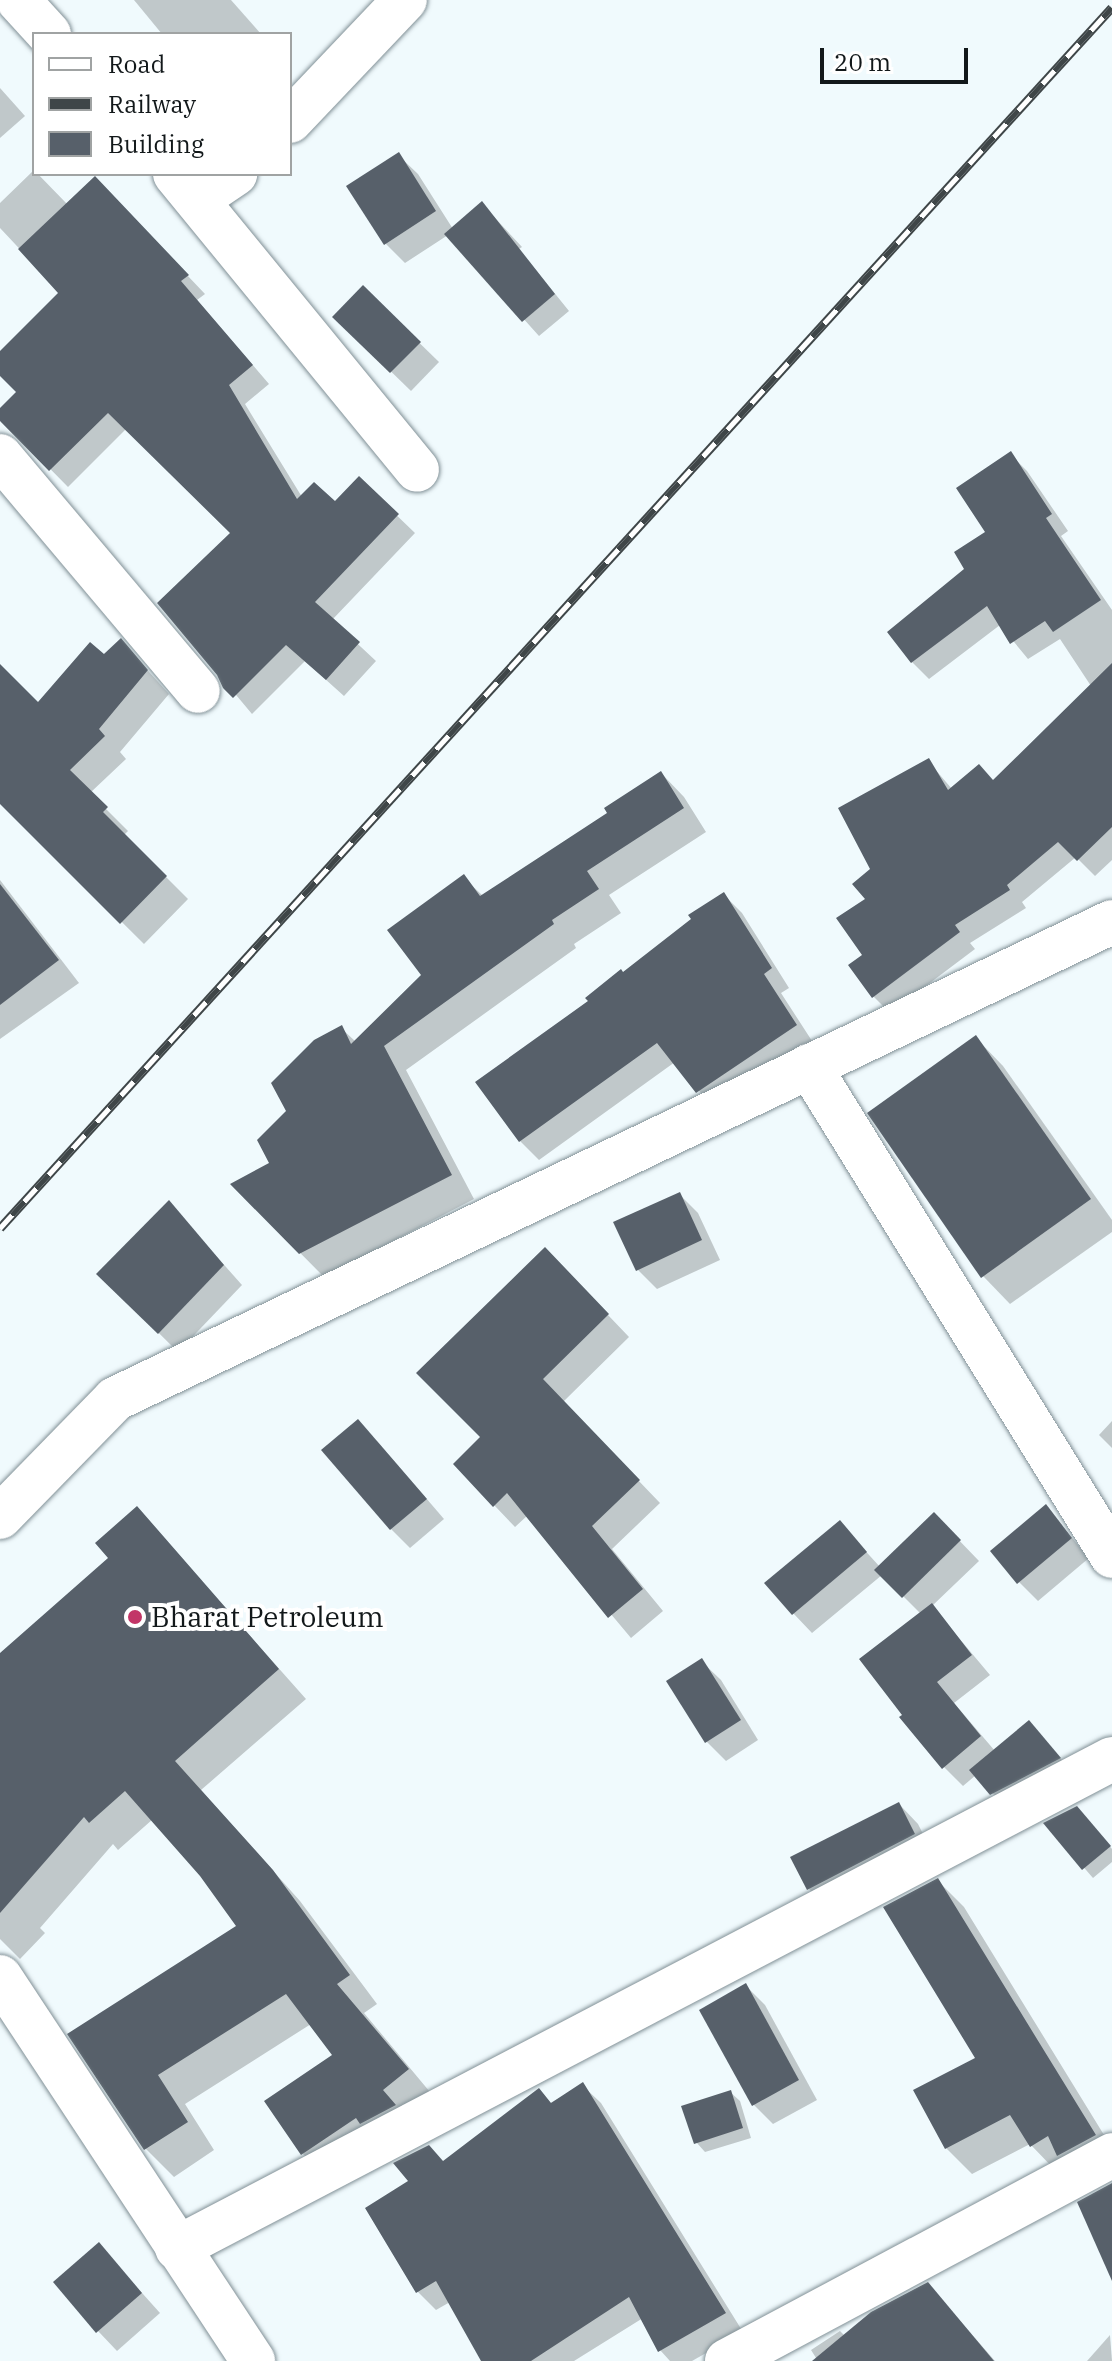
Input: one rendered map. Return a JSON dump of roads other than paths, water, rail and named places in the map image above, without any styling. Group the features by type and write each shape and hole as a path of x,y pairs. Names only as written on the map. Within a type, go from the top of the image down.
{"street":[{"path":"18,0 47,32"},
{"path":"292,119 405,0"},
{"path":"227,176 186,187 417,470"},
{"path":"0,456 198,691"},
{"path":"0,1517 115,1399 1112,922"},
{"path":"809,1066 1112,1556"},
{"path":"177,2248 1112,1759"},
{"path":"0,1977 253,2361"},
{"path":"727,2361 1112,2155"}],"railway":[{"path":"0,1228 1112,7"}],"place":[{"name":"Bharat Petroleum","path":"135,1617"}]}
